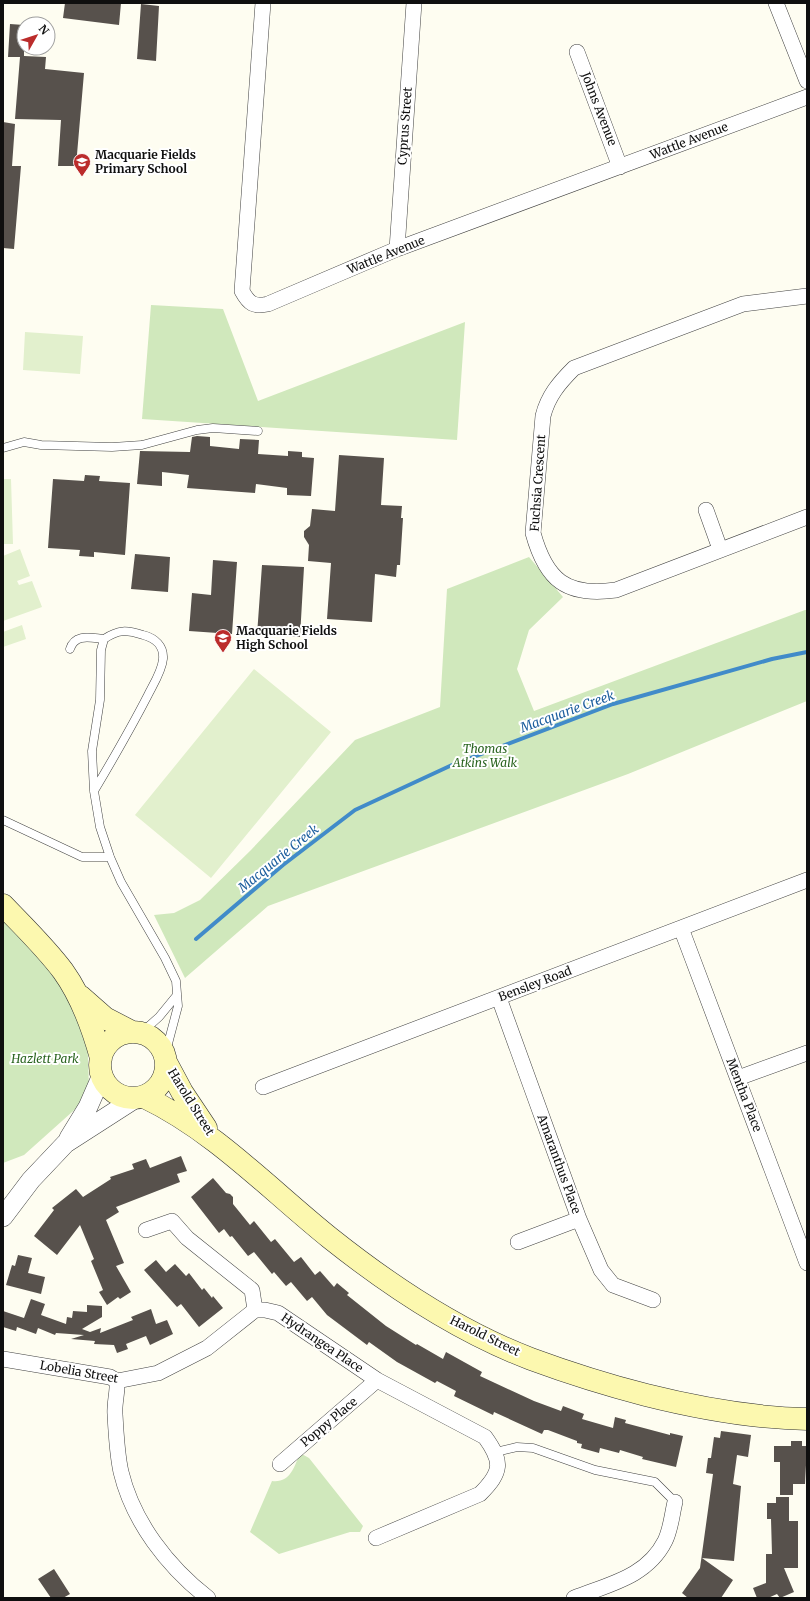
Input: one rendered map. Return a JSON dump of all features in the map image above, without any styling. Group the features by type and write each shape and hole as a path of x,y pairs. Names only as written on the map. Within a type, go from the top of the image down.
{"main road":[{"path":"3,905 44,948 63,972 73,989 91,1028 101,1066 109,1088 128,1098 140,1097 152,1093 160,1084 166,1072 166,1060 156,1041 105,1018 73,989"},
{"path":"101,1066 108,1043 115,1037 136,1032"},
{"name":"Harold Street","path":"166,1060 195,1113 215,1140"},
{"name":"Harold Street","path":"140,1097 183,1118 215,1140 330,1238 378,1275 434,1311 489,1339 529,1358 598,1382 672,1401 747,1414 807,1418"}],"street":[{"name":"Wattle Avenue","path":"263,3 242,291 251,304 258,306 268,304 397,250 807,97"},
{"name":"Cyprus Street","path":"397,250 414,3"},
{"path":"776,3 807,81"},
{"name":"Johns Avenue","path":"577,52 620,167"},
{"name":"Fuchsia Crescent","path":"807,296 743,304 574,368 558,384 546,403 543,416 533,533 538,551 546,566 559,582 577,590 598,592 616,590 807,517"},
{"path":"706,510 720,549"},
{"name":"Bensley Road","path":"263,1087 807,880"},
{"name":"Mentha Place","path":"681,928 807,1263"},
{"name":"Amaranthus Place","path":"499,998 579,1219 601,1270 613,1285 653,1300"},
{"path":"738,1078 807,1053"},
{"path":"6,1207 66,1143 88,1107 101,1066"},
{"path":"66,1143 140,1097"},
{"path":"518,1242 579,1219"},
{"path":"146,1230 172,1221 187,1238 252,1290 255,1310"},
{"name":"Hydrangea Place","path":"255,1310 265,1310 278,1313 377,1380 485,1436 496,1452"},
{"name":"Lobelia Street","path":"3,1359 110,1377 118,1381 158,1373 207,1348 255,1310"},
{"name":"Poppy Place","path":"280,1464 377,1380"},
{"path":"118,1381 115,1412 121,1464 132,1501 161,1552 186,1580 208,1598"},
{"path":"376,1538 480,1494 492,1482 498,1468 496,1452"},
{"path":"574,1598 635,1575 651,1562 666,1540 675,1502"}],"lane":[{"path":"3,448 24,442 41,445 142,445 197,430 213,428 258,431"},
{"path":"94,791 154,684 163,658 161,649 156,640 126,630 112,634 104,640 101,650 100,700 92,751 94,791 100,827 110,858 121,882 165,958 176,981 178,1006 166,1060"},
{"path":"70,649 75,641 84,636 104,640"},
{"path":"3,820 82,857 110,858"},
{"path":"136,1032 159,1017 177,995"},
{"path":"496,1452 518,1447 534,1448 595,1470 655,1482 675,1502"}],"green space":[{"path":"151,305 223,309 258,401 465,322 457,440 142,419"},
{"path":"25,332 83,336 80,374 23,370"},
{"path":"3,479 11,479 13,544 3,544"},
{"path":"20,549 30,576 17,581 19,585 32,581 42,607 3,621 3,556"},
{"name":"Thomas Atkins Walk","path":"529,557 563,597 529,630 517,669 534,711 805,610 807,610 807,701 628,774 268,906 185,978 154,915 174,913 200,900 251,850 355,740 440,707 447,589"},
{"path":"22,625 26,639 3,647 3,632"},
{"path":"254,669 331,732 211,878 135,815"},
{"name":"Hazlett Park","path":"3,916 50,967 87,1031 89,1087 81,1104 24,1155 3,1163"},
{"path":"300,1453 309,1458 363,1526 360,1532 350,1532 279,1554 250,1532 272,1481 283,1480 287,1477 293,1469"}],"building":[{"path":"65,3 121,3 119,25 63,18"},
{"path":"141,4 159,6 156,61 137,59"},
{"path":"10,24 16,24 16,56 46,57 45,69 84,73 76,166 58,166 61,120 15,119 20,57 8,57"},
{"path":"3,122 15,124 12,166 21,166 14,249 3,248"},
{"path":"192,437 210,437 210,446 239,449 240,439 259,440 258,454 288,456 288,451 302,452 302,457 314,458 311,496 287,495 287,488 256,484 255,493 187,488 189,475 162,472 162,486 137,484 140,451 190,452"},
{"path":"339,455 384,458 381,505 402,506 401,518 403,518 400,565 397,565 396,577 375,574 372,622 327,619 331,563 308,561 309,545 304,537 304,531 310,526 312,509 335,511"},
{"path":"85,475 100,476 99,481 130,483 125,555 94,552 94,557 79,556 80,550 48,548 53,479 84,481"},
{"path":"135,554 170,557 168,592 131,589"},
{"path":"213,560 237,562 232,634 189,631 192,593 211,595"},
{"path":"262,565 304,567 300,637 257,635"},
{"path":"181,1156 187,1171 177,1174 180,1182 116,1207 119,1212 106,1220 124,1263 116,1266 131,1292 120,1299 118,1297 107,1305 99,1292 103,1290 91,1261 94,1259 80,1225 57,1255 34,1236 54,1210 52,1208 76,1189 83,1197 111,1179 110,1177 134,1169 132,1164 146,1159 150,1168"},
{"path":"213,1178 226,1193 233,1197 233,1204 250,1225 254,1221 271,1242 275,1239 294,1262 301,1257 315,1275 320,1271 334,1287 337,1283 349,1293 347,1295 386,1326 416,1345 417,1344 443,1359 446,1352 482,1372 480,1376 534,1401 561,1411 563,1406 584,1414 582,1419 613,1428 615,1417 626,1420 625,1423 670,1435 670,1433 683,1436 676,1467 642,1459 643,1457 620,1450 619,1453 600,1448 599,1453 581,1448 582,1444 577,1443 577,1441 548,1430 544,1430 542,1434 494,1412 493,1415 454,1396 456,1391 437,1381 435,1383 397,1362 369,1342 367,1345 327,1315 312,1297 307,1301 291,1282 286,1286 274,1272 272,1274 254,1252 248,1256 232,1236 230,1237 224,1229 219,1233 191,1197"},
{"path":"18,1255 32,1258 28,1273 45,1277 41,1294 6,1285 12,1265 15,1266"},
{"path":"156,1260 166,1272 175,1264 186,1276 189,1273 202,1290 204,1288 223,1308 199,1327 181,1304 177,1307 144,1270"},
{"path":"31,1299 45,1304 41,1315 66,1324 67,1317 72,1318 73,1311 87,1312 87,1305 102,1306 102,1317 82,1329 90,1332 101,1328 100,1333 133,1320 131,1317 151,1309 156,1324 167,1320 173,1334 150,1345 146,1336 126,1344 128,1349 117,1353 114,1345 94,1344 95,1341 71,1339 84,1335 56,1333 55,1335 38,1328 36,1334 17,1327 16,1331 3,1327 3,1311 24,1318"},
{"path":"721,1431 751,1435 748,1457 737,1455 733,1484 741,1486 734,1561 702,1558 733,1580 721,1598 688,1598 682,1593 700,1568 713,1474 706,1473 708,1458 711,1458 714,1437 720,1438"},
{"path":"791,1441 802,1441 802,1446 807,1446 805,1484 793,1484 793,1495 780,1495 780,1462 774,1462 774,1446 791,1446"},
{"path":"776,1497 789,1497 789,1521 798,1521 798,1568 784,1568 794,1592 780,1598 777,1594 768,1598 757,1598 753,1588 766,1583 766,1554 772,1554 771,1519 767,1519 767,1503 776,1503"},
{"path":"54,1569 70,1594 63,1598 51,1598 38,1579"}],"waterway":[{"name":"Macquarie Creek","path":"196,939 283,865 355,810 452,765 613,704 772,659 807,652"}],"place":[{"name":"Macquarie Fields Primary School","path":"82,177"},
{"name":"Macquarie Fields High School","path":"223,653"}]}
